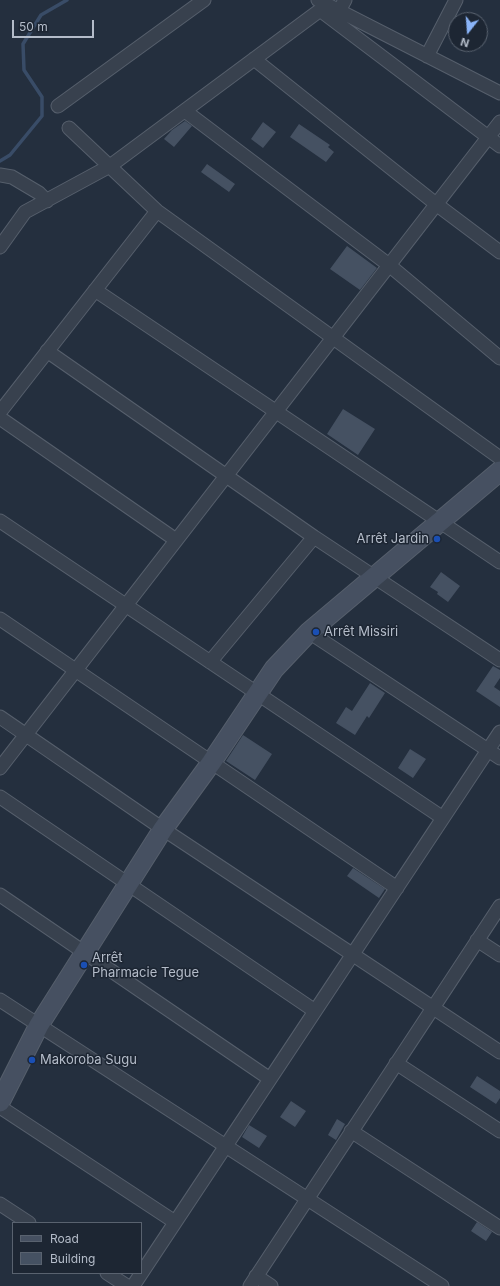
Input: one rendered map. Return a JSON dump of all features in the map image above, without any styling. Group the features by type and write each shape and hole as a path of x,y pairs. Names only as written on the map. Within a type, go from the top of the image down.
{"street":[{"path":"58,106 204,0"},
{"path":"427,56 456,0"},
{"path":"0,247 25,212 110,166 254,59 322,5 342,6 427,56 500,93"},
{"path":"322,5 500,146"},
{"path":"254,59 436,204 500,252"},
{"path":"185,111 389,265 500,358"},
{"path":"0,768 500,122"},
{"path":"69,128 158,211 500,458"},
{"path":"0,175 12,177 39,193 47,201"},
{"path":"0,412 158,211"},
{"path":"95,290 500,562"},
{"path":"47,352 314,537 500,660"},
{"path":"0,418 176,540"},
{"path":"0,1102 39,1025 163,830 211,763 274,669 309,632 500,471"},
{"path":"0,520 443,818"},
{"path":"210,662 314,537"},
{"path":"0,619 397,888"},
{"path":"309,632 500,758"},
{"path":"0,717 163,830 500,1052"},
{"path":"142,1272 500,732"},
{"path":"0,797 315,1011"},
{"path":"0,895 270,1079"},
{"path":"271,1286 253,1281 500,906"},
{"path":"477,940 500,955"},
{"path":"0,1000 442,1286"},
{"path":"396,1063 500,1131"},
{"path":"0,1107 175,1222"},
{"path":"351,1131 500,1228"},
{"path":"0,1204 27,1222"},
{"path":"109,1274 127,1286"},
{"path":"133,1286 141,1274"}],"building":[{"path":"185,121 192,126 174,147 164,139 172,130"},
{"path":"263,122 276,132 263,148 251,139"},
{"path":"299,124 330,145 328,147 334,152 326,162 290,137"},
{"path":"207,164 235,184 229,192 201,172"},
{"path":"347,246 377,268 360,290 330,269"},
{"path":"343,409 375,429 358,455 327,434"},
{"path":"441,572 460,586 448,602 437,594 438,592 430,587"},
{"path":"493,666 500,670 500,678 494,687 500,691 500,707 476,691"},
{"path":"370,683 385,693 369,718 367,716 355,735 336,723 346,707 352,711"},
{"path":"243,735 272,754 255,780 226,761"},
{"path":"410,749 426,759 413,778 398,768"},
{"path":"353,868 385,889 379,898 347,876"},
{"path":"477,1076 500,1091 500,1098 496,1104 470,1087"},
{"path":"291,1101 306,1111 295,1127 280,1117"},
{"path":"337,1119 345,1124 336,1140 328,1135"},
{"path":"249,1125 267,1136 259,1148 242,1137"},
{"path":"477,1222 492,1232 486,1241 471,1231"}],"waterway":[{"path":"0,161 10,155 42,116 42,97 24,70 23,44 41,15 67,0"}],"place":[{"name":"Arrêt Jardin","path":"437,539"},
{"name":"Arrêt Missiri","path":"316,632"},
{"name":"Arrêt Pharmacie Tegue","path":"84,965"},
{"name":"Makoroba Sugu","path":"32,1060"}]}
